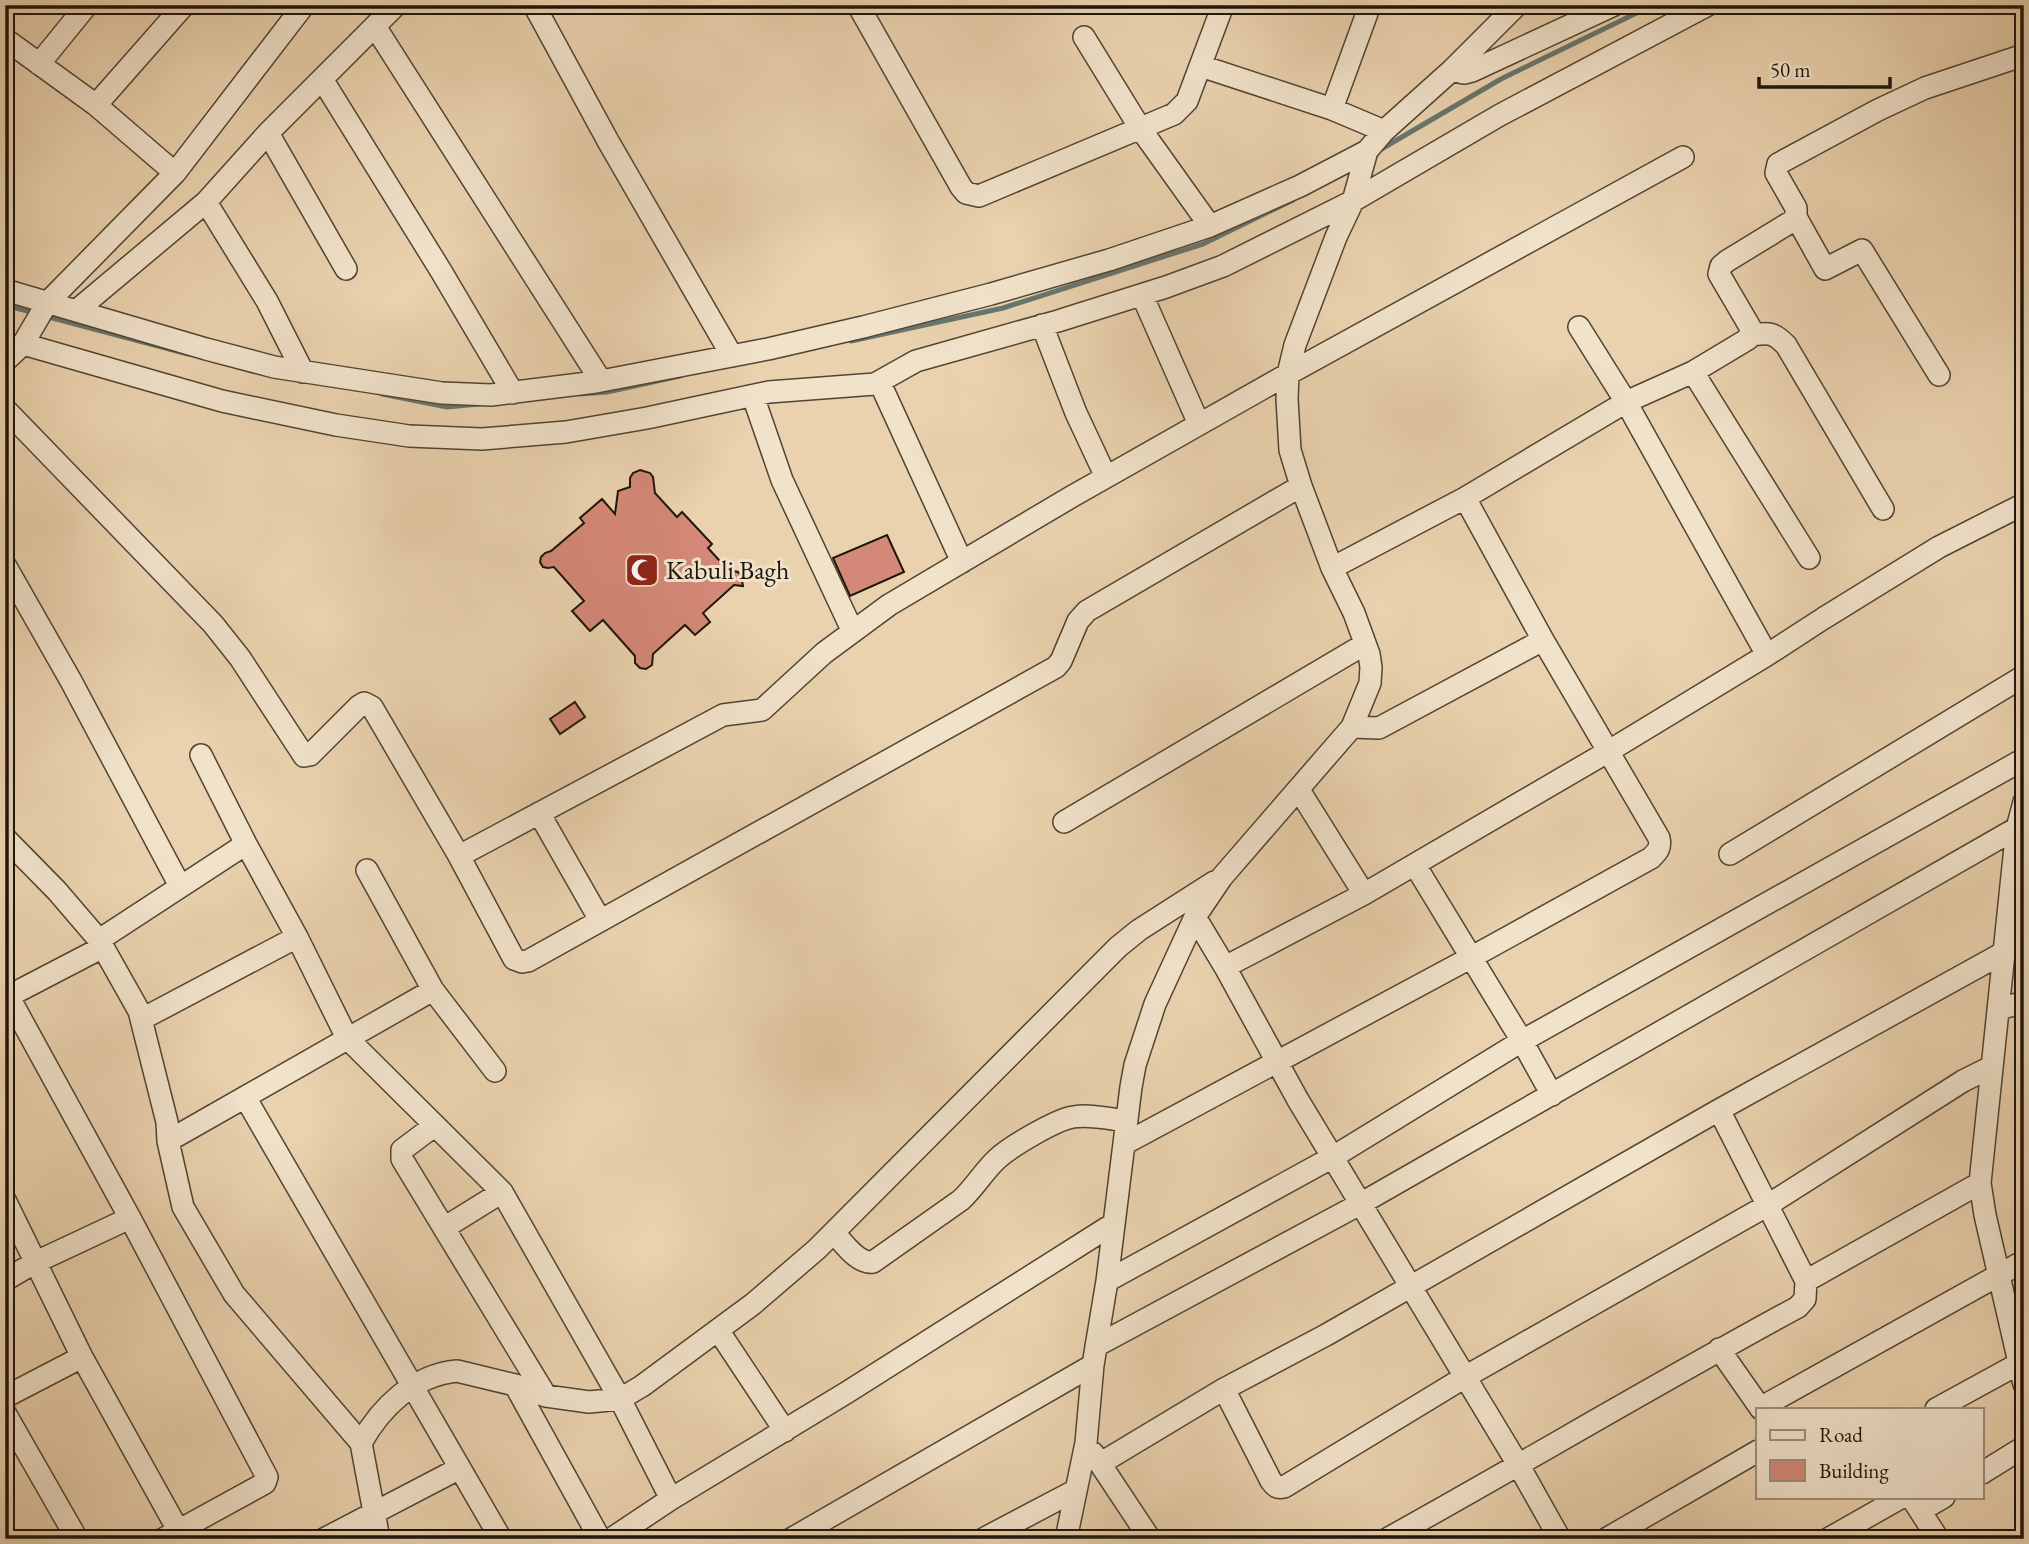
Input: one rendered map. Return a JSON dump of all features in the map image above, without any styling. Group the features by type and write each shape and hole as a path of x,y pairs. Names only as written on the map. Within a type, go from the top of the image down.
{"street":[{"path":"39,64 87,5"},
{"path":"96,105 184,5"},
{"path":"5,361 25,340 45,306 175,173 304,5"},
{"path":"76,311 206,202 268,133 376,28 396,5"},
{"path":"534,5 608,141 732,356"},
{"path":"858,5 966,193 979,196 1174,114 1187,101 1223,5"},
{"path":"1332,108 1370,5"},
{"path":"1066,1539 1086,1443 1095,1355 1135,1065 1154,1004 1195,917 1222,877 1352,727 1370,683 1371,667 1365,644 1354,613 1332,568 1290,450 1288,374 1295,345 1354,196 1366,154 1384,131 1452,70 1517,5"},
{"path":"1452,70 1464,73 1472,71 1614,5"},
{"path":"25,340 222,401 336,425 409,436 482,439 566,432 769,392 866,386 880,383 916,361 1142,295 1223,266 1707,5"},
{"path":"376,28 601,381"},
{"path":"1084,37 1140,128 1210,226"},
{"path":"5,39 96,105 175,173"},
{"path":"1939,375 1862,250 1825,269 1796,217 1796,208 1776,173 1776,167 1782,161 1878,110 1925,88 2024,55"},
{"path":"1201,66 1332,108 1384,131"},
{"path":"322,79 513,393"},
{"path":"268,133 346,269"},
{"path":"5,290 45,306 76,311 274,367 442,393 513,393 601,381 732,356 863,327 991,294 1110,260 1210,226 1366,154"},
{"path":"458,856 723,715 762,710 824,653 888,605 1199,424 1683,157"},
{"path":"206,202 267,301 303,372"},
{"path":"1332,568 1465,498 1626,402 1693,372 1748,339 1750,327 1719,274 1720,270 1727,261 1796,217"},
{"path":"1142,295 1199,424"},
{"path":"1042,325 1076,413 1106,477"},
{"path":"1579,327 1626,402 1767,655"},
{"path":"1750,335 1771,333 1786,345 1883,509"},
{"path":"1693,372 1809,558"},
{"path":"880,383 962,562"},
{"path":"753,396 782,480 853,632"},
{"path":"5,409 213,624 240,658 304,756 310,755 359,706 364,704 372,707 517,961 528,961 1056,667 1078,621 1087,611 1301,486"},
{"path":"1124,1144 1472,957 1651,858 1658,851 1659,838 1543,640 1465,498"},
{"path":"1225,967 1415,865 1609,751 1939,547 2024,504"},
{"path":"5,565 71,681 180,886"},
{"path":"1352,727 1379,728 1543,640"},
{"path":"1064,822 1365,644"},
{"path":"1730,853 2024,676"},
{"path":"201,755 347,1038 502,1192 620,1399 671,1499"},
{"path":"1107,1281 1333,1157 1522,1041 2024,759"},
{"path":"1300,790 1364,894"},
{"path":"1938,1408 2022,1372 1998,1276 1980,1183 1991,1067 2010,947 2024,802"},
{"path":"538,813 600,920"},
{"path":"791,1539 1095,1355 2020,826"},
{"path":"5,838 57,891 101,943 142,1019 167,1122 168,1141 183,1207 234,1294 361,1443 380,1539"},
{"path":"5,1200 82,1357 175,1536 265,1483 267,1477 130,1218 6,995 101,943 180,886 246,844"},
{"path":"1415,865 1552,1095"},
{"path":"367,870 433,990 495,1071"},
{"path":"361,1443 371,1425 413,1385 438,1374 457,1371 515,1385 546,1396 589,1402 620,1399 642,1386 784,1279 834,1233 1118,947 1139,930 1222,877"},
{"path":"1195,917 1360,1204 1519,1466 1560,1539"},
{"path":"142,1019 297,937"},
{"path":"1101,1463 1224,1389 1412,1287 1719,1110 2010,947"},
{"path":"168,1141 433,990"},
{"path":"1999,1009 2024,1002"},
{"path":"1224,1389 1271,1481 1279,1489 1284,1488 1465,1377 1768,1205 1963,1081 1991,1067"},
{"path":"245,1097 500,1538"},
{"path":"1387,1539 1519,1466 1719,1349 1798,1307 1805,1299 1806,1281 1719,1110"},
{"path":"834,1233 861,1261 873,1262 961,1200 989,1167 1012,1147 1070,1118 1127,1121"},
{"path":"434,1126 402,1150 402,1159 546,1396"},
{"path":"1806,1281 1980,1183"},
{"path":"444,1228 502,1192"},
{"path":"5,1280 36,1262 130,1218"},
{"path":"611,1539 1113,1224"},
{"path":"1719,1349 1760,1408 2024,1261"},
{"path":"718,1330 785,1431"},
{"path":"5,1397 82,1357"},
{"path":"515,1385 600,1539"},
{"path":"5,1413 77,1539"},
{"path":"1086,1443 1150,1539"},
{"path":"1983,1472 2024,1447"},
{"path":"1606,1539 1756,1452"},
{"path":"324,1539 460,1468"},
{"path":"984,1539 1076,1490"},
{"path":"1828,1539 1900,1498"},
{"path":"1935,1539 1935,1534 1916,1504 1940,1498"}],"building":[{"name":"Kabuli Bagh","path":"640,470 650,473 655,493 677,517 682,512 712,544 708,548 728,570 741,575 743,586 734,585 703,613 710,622 695,635 685,625 653,654 652,665 646,669 635,663 635,656 603,620 590,631 572,611 584,601 554,567 543,567 540,562 545,553 584,523 580,518 602,499 615,514 618,491 630,487 630,478"},
{"path":"887,535 904,572 850,596 833,558"},
{"path":"575,702 585,717 560,734 550,719"}],"waterway":[{"path":"1378,151 1501,79 1653,5"},
{"path":"851,341 1003,308 1203,244 1293,200"},
{"path":"5,305 35,313"},
{"path":"45,316 188,354"},
{"path":"580,394 607,392 680,376"},
{"path":"382,394 447,407 479,404"}],"place":[{"name":"Kabuli Bagh","path":"642,570"}]}
